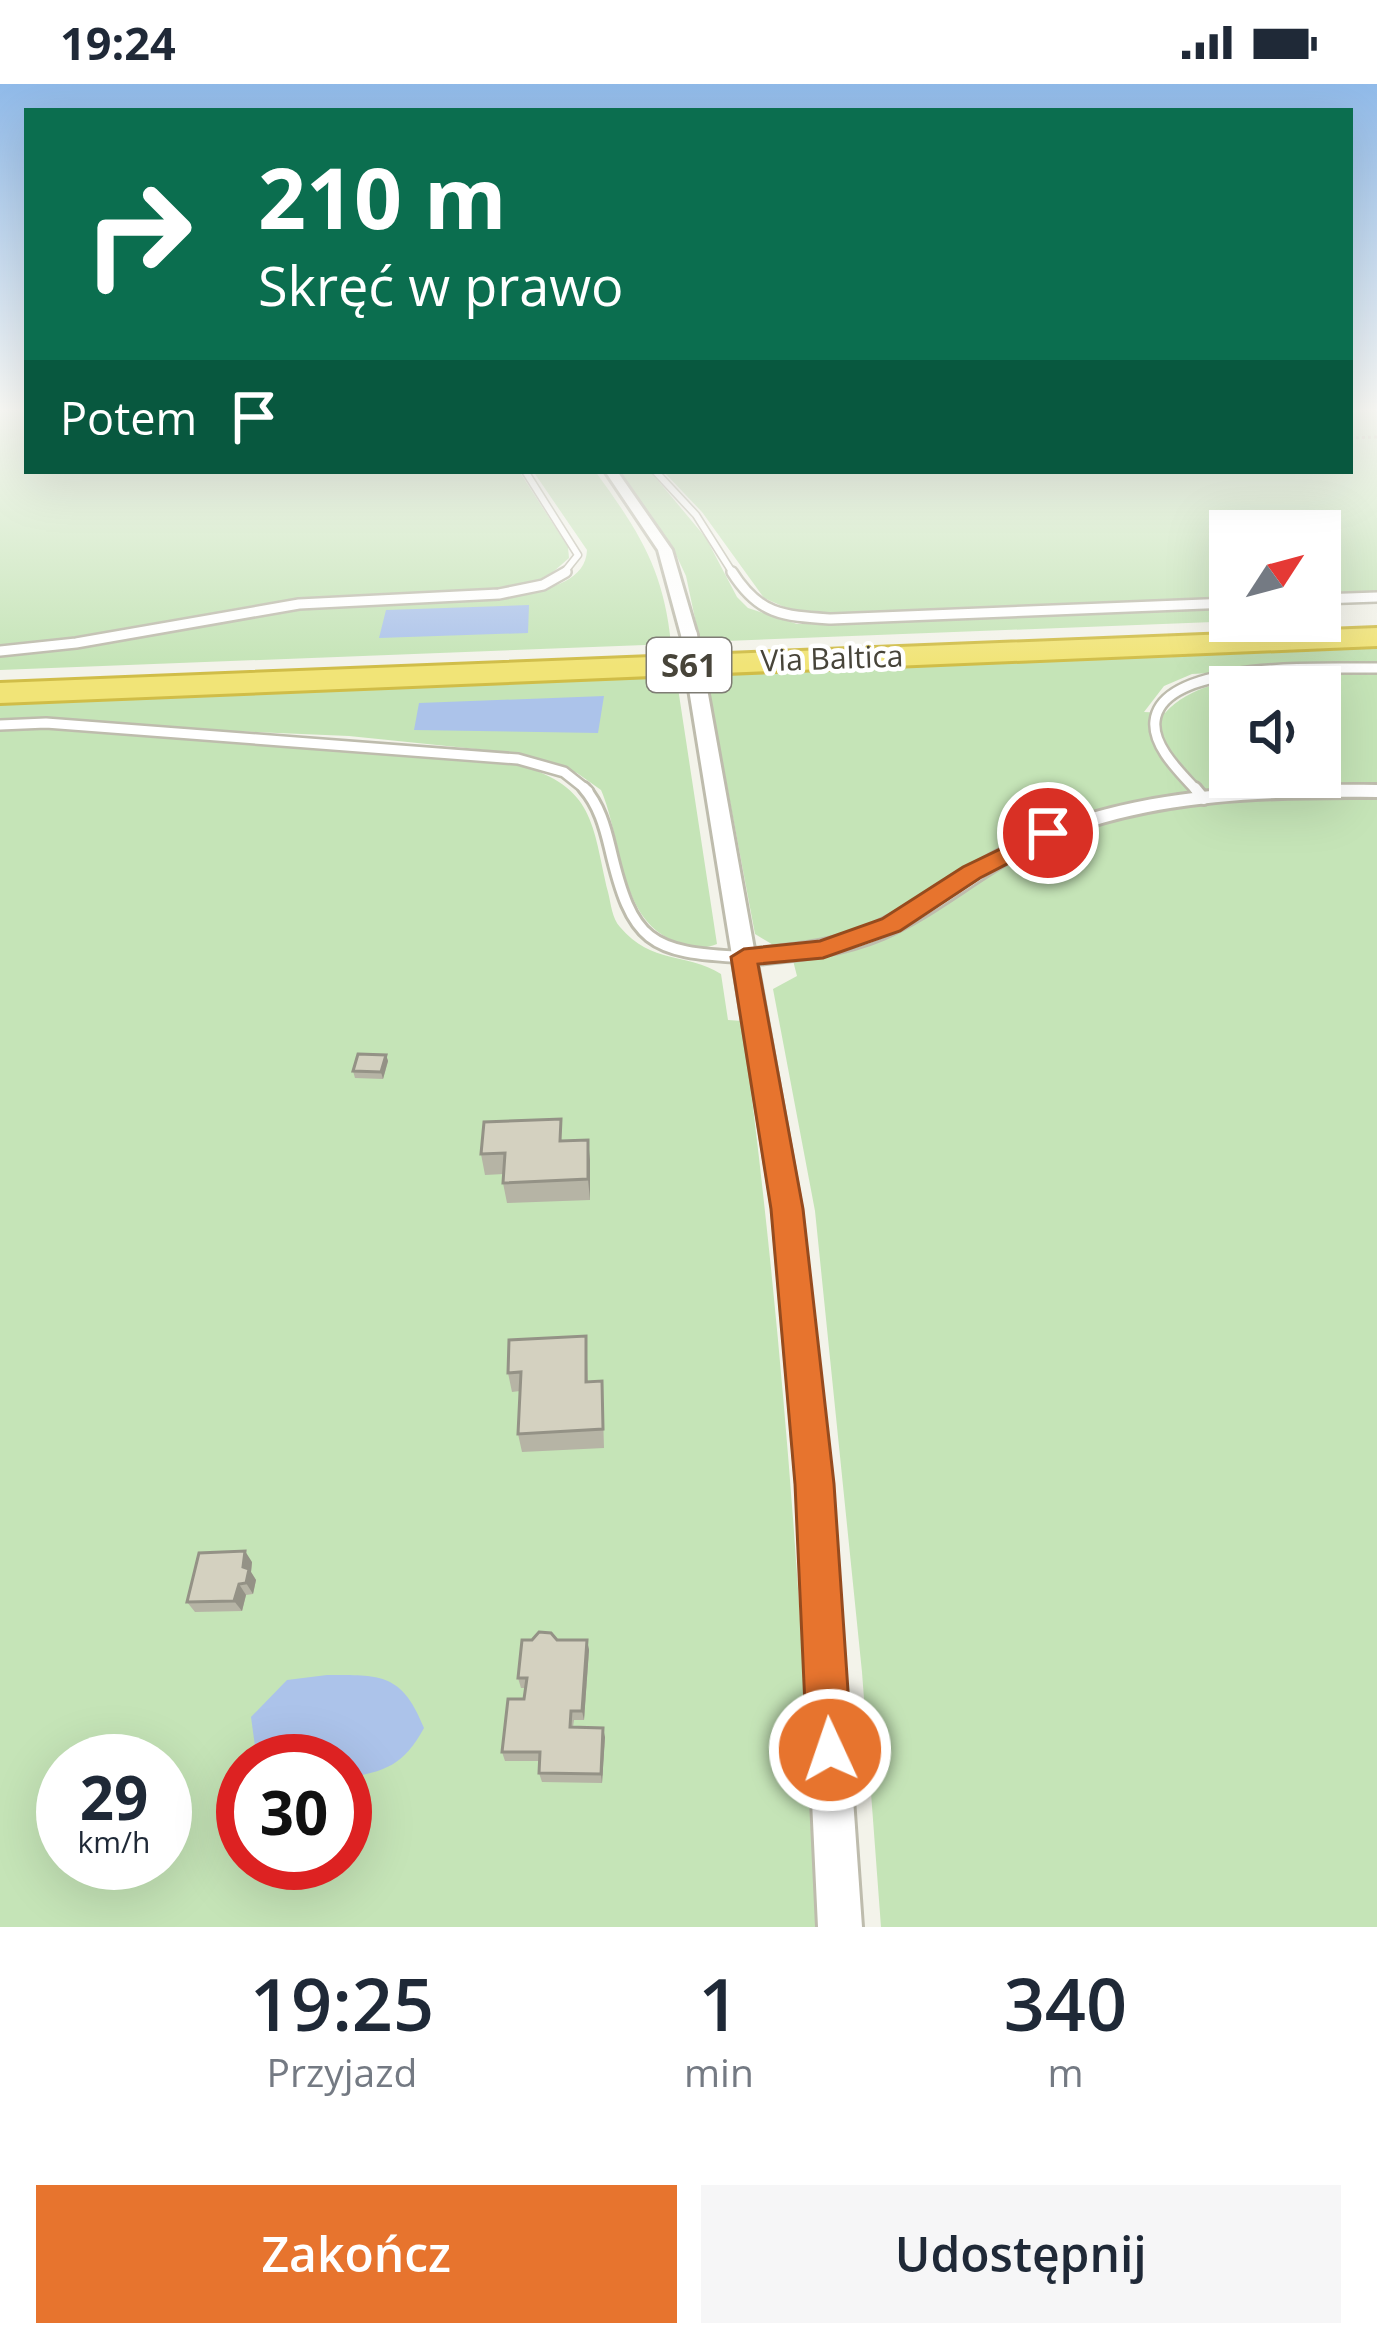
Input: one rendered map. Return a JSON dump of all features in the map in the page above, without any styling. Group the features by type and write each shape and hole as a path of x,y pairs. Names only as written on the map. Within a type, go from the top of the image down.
{"highway":[{"name":"Via Baltica","path":"0,678 1377,624"},
{"name":"Via Baltica","path":"0,693 1377,637"}],"street":[{"path":"627,494 665,550 689,635 787,1209 814,1484 840,1927"},
{"path":"744,957 823,949 857,939 891,925 971,872 1048,833 1111,814 1204,799 1377,791"}],"lane":[{"path":"0,651 104,641 298,604 504,594 545,584 563,576 578,555 540,494"},
{"path":"677,494 697,515 749,599 786,616 831,619 1209,604"},
{"path":"1341,598 1377,597"},
{"path":"1204,799 1158,736 1154,718 1160,701 1176,688 1236,674 1377,668"},
{"path":"0,725 46,723 346,742 535,762 584,784 596,803 626,910 638,930 678,952 744,957"}],"green space":[{"path":"0,494 534,494 568,547 569,558 545,579 501,590 301,600 105,636 0,647"},
{"path":"549,494 611,494 655,572 671,644 0,670 0,655 251,615 359,602 479,601 526,594 574,576 587,550"},
{"path":"635,494 669,494 706,538 737,597 748,608 797,624 1209,608 1209,622 700,642 686,576 672,546"},
{"path":"685,494 1377,494 1377,593 1341,594 1341,510 1209,510 1209,600 800,614 764,598"},
{"path":"1377,647 1377,664 1209,666 1209,673 1192,674 1164,686 1144,712 1165,713 1184,697 1209,687 1209,798 1341,798 1341,674 1377,674 1377,1927 881,1927 862,1672 815,1211 773,989 797,976 789,945 775,946 755,934 706,674"},
{"path":"676,675 717,944 707,947 680,943 645,918 625,878 601,790 577,773 524,754 349,736 0,721 0,703"},
{"path":"50,727 519,765 544,774 563,785 586,811 620,927 644,947 721,974 728,1020 742,1021 780,1360 798,1586 816,1927 0,1927 0,728"}],"water":[{"path":"529,605 528,633 379,638 386,610"},
{"path":"604,696 598,733 414,730 419,703"},
{"path":"327,1675 388,1681 407,1697 424,1728 401,1758 372,1773 372,1734 253,1734 251,1717 287,1680"}],"building":[{"path":"358,1054 386,1055 381,1072 353,1071"},
{"path":"561,1119 560,1141 588,1140 588,1179 503,1183 505,1153 481,1154 484,1122"},
{"path":"586,1336 586,1382 602,1381 603,1429 518,1434 521,1372 508,1373 509,1340"},
{"path":"245,1551 246,1583 239,1584 234,1601 187,1602 199,1553"},
{"path":"539,1632 551,1633 557,1640 587,1640 582,1711 571,1711 570,1727 603,1728 601,1774 539,1773 540,1752 502,1752 508,1699 524,1699 527,1678 518,1678 522,1640 532,1640"}],"route":[{"path":"830,1750 814,1484 787,1209 744,957 823,949 857,939 891,925 971,872 1048,833"}]}
